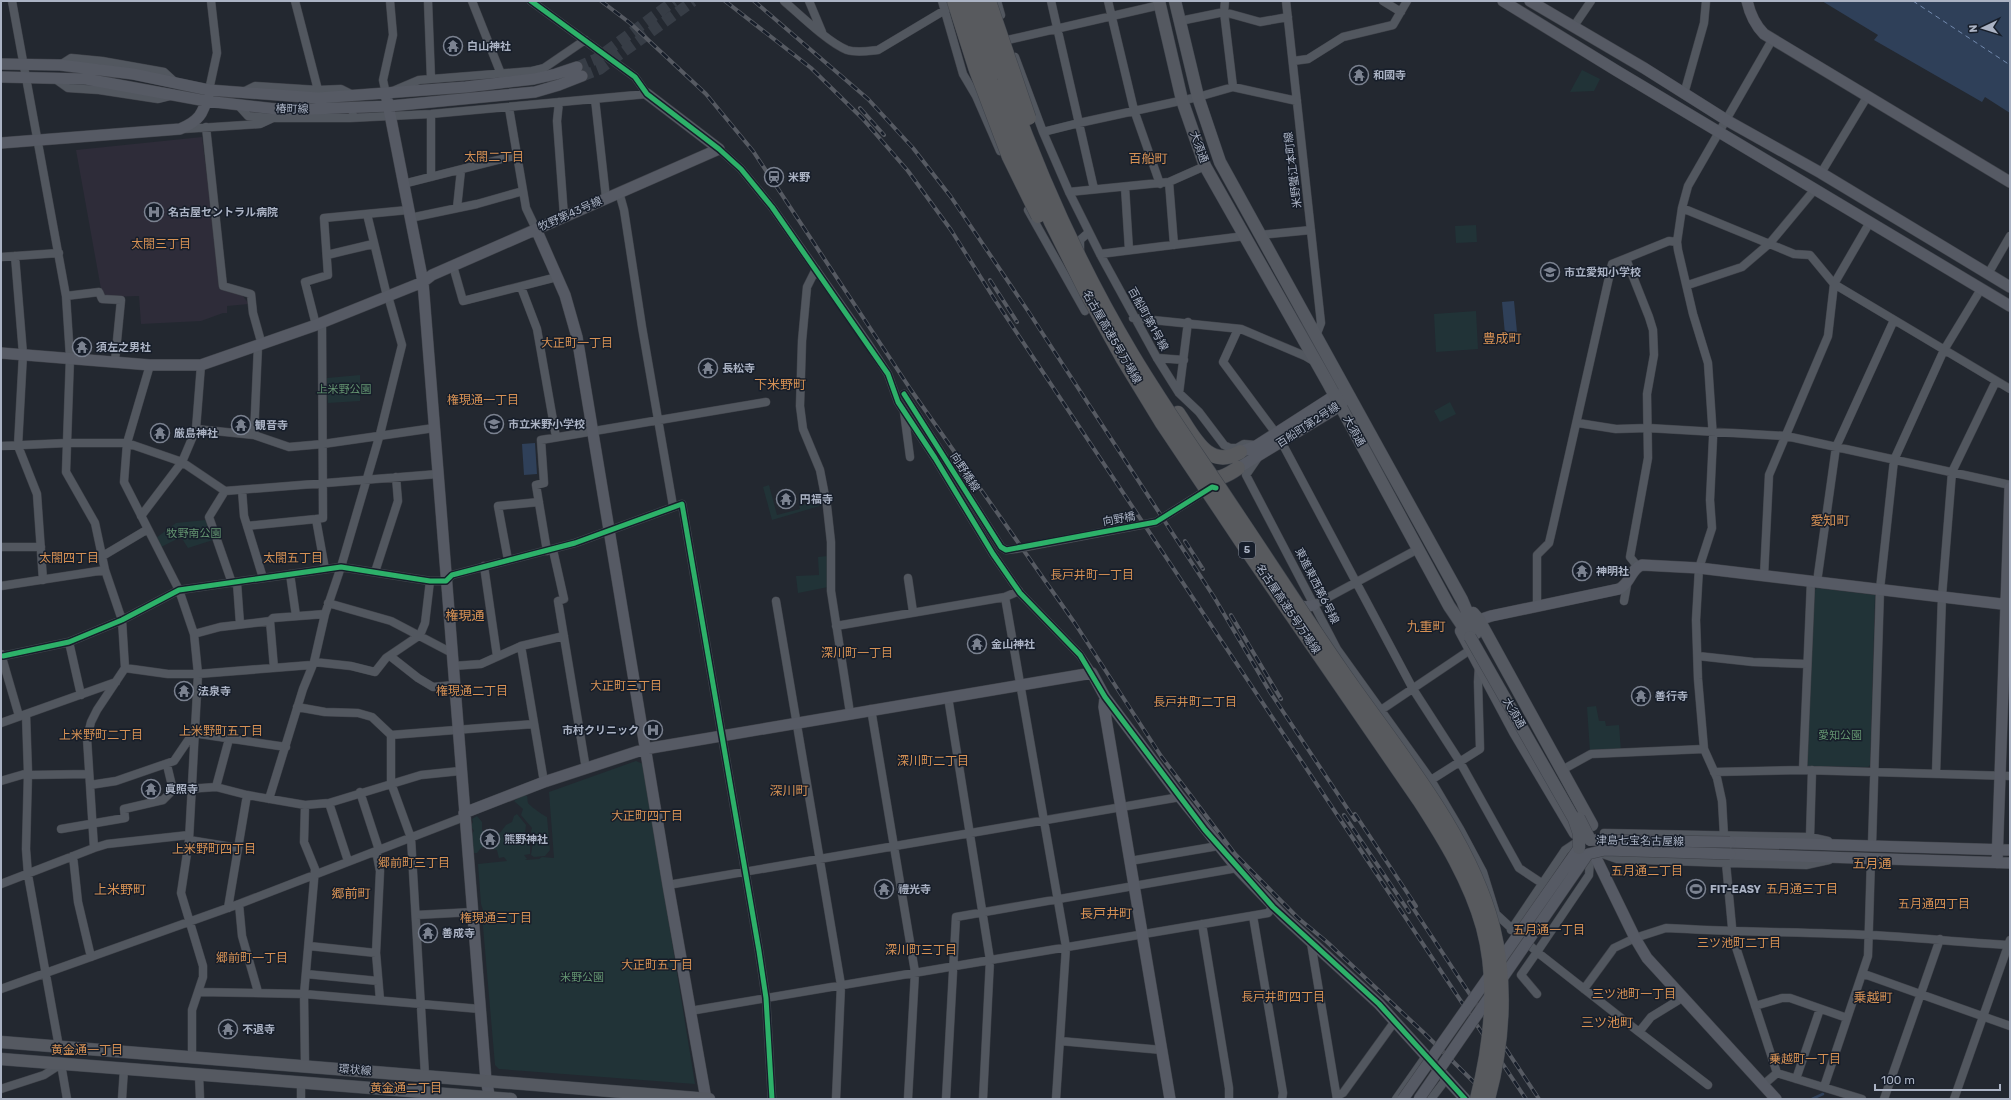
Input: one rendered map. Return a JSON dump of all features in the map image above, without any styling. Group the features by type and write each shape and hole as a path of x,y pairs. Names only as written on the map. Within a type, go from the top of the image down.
{"highway":[{"name":"名古屋高速5号万場線","path":"964,1 991,82 1047,215 1086,292 1123,359 1162,423 1419,800 1438,830 1464,879 1483,928 1491,978 1487,1056 1477,1099"},
{"name":"名古屋高速5号万場線","path":"979,1 998,62 1029,146 1056,209 1131,353 1339,666 1428,793 1446,822 1473,872 1492,924 1501,971 1500,1031 1496,1061 1488,1099"},
{"path":"989,1 1036,142 1066,211 1138,349 1178,413 1204,450 1224,459 1235,450"},
{"path":"950,5 1012,164 1044,228 1118,362 1159,425 1195,472 1208,478 1225,476 1238,468"}],"main road":[{"name":"大須通","path":"1176,1 1198,97 1220,162 1462,600 1473,635 1574,819 1586,849"},
{"name":"大須通","path":"1160,3 1182,100 1205,166 1316,363 1449,606 1473,635 1590,840"},
{"path":"1462,600 1479,620 1592,824 1601,829 1604,833 1605,844 1586,849"},
{"path":"1449,606 1470,650 1515,732 1586,849"},
{"path":"1586,849 1582,826 1592,824"},
{"path":"1586,849 1590,848 1590,840"},
{"name":"環状線","path":"1,1042 425,1075 707,1099"},
{"name":"環状線","path":"1,1059 301,1083 427,1096 511,1099"}],"street":[{"path":"12,1 66,296 70,357 66,472 95,523 101,557 122,620 125,668 91,722 87,738 94,848"},
{"path":"180,129 198,119 209,90 217,52 211,1"},
{"path":"295,1 318,90"},
{"path":"390,1 393,35 383,80 391,111 403,184 423,282 460,771 486,1080 490,1098"},
{"path":"428,1 431,80"},
{"path":"472,1 501,74"},
{"path":"531,1 635,77 647,94 719,149 741,169 772,207 888,374 898,402 935,458 993,554 1019,591 1080,655 1105,696 1180,797 1237,868 1273,907 1379,1004 1465,1099"},
{"path":"784,1 814,28 848,50 865,52 878,50 950,5 961,1"},
{"path":"809,1 822,32"},
{"path":"942,1 950,5"},
{"name":"百船町第1号線","path":"996,1 1043,132 1069,192 1133,318 1179,393"},
{"path":"1051,1 1094,189"},
{"path":"1108,1 1134,110 1160,184"},
{"path":"1225,1 1224,12 1233,87"},
{"name":"米野蟹江本町線","path":"1286,1 1321,322 1316,336"},
{"path":"1383,1 1401,12"},
{"path":"1293,61 1308,59 1343,37 1393,25 1407,1"},
{"path":"1502,1 2010,306"},
{"path":"1530,1 1574,26 1728,121 1821,173 2010,287"},
{"path":"1574,26 1591,1"},
{"path":"1684,94 1704,23 1706,1"},
{"path":"1747,1 1751,16 1756,26 1772,40 2010,182"},
{"path":"958,53 1009,39 1058,29 1160,3"},
{"path":"950,5 963,74 976,96 1034,224 1085,311"},
{"path":"1180,21 1224,12 1260,22 1288,18"},
{"path":"386,94 420,80 501,74 544,68 585,40"},
{"path":"1727,839 1722,801 1714,772 1704,749 1698,679 1696,620 1699,568 1712,528 1710,500 1713,431 1708,363 1693,314 1688,285 1677,242 1682,208 1688,186 1728,121 1772,40"},
{"name":"椿町線","path":"1,64 23,63 60,65 133,74 177,90 206,101 238,105 276,109 358,108 391,111 535,92 580,71 556,74 534,80 386,94 318,98 209,90 177,90 86,79 26,76 1,77"},
{"path":"241,93 255,86 318,90 341,89 356,96"},
{"path":"1043,132 1079,122 1198,97 1233,87 1297,101"},
{"path":"238,105 248,116 274,118 350,118 391,111 408,116 509,108 647,94"},
{"path":"1821,173 1868,97"},
{"path":"595,99 606,198"},
{"path":"559,102 557,121 564,216"},
{"path":"350,118 358,108"},
{"path":"509,108 526,208 565,295 577,337 668,885 707,1099"},
{"path":"431,114 431,177"},
{"path":"1,143 260,124 274,118"},
{"path":"206,128 223,286 251,294 253,313 260,345 254,435"},
{"name":"牧野第43号線","path":"1,352 150,365 202,365 319,324 423,282 432,275 719,149"},
{"path":"403,184 517,155"},
{"path":"1069,192 1160,184 1169,182 1205,166"},
{"path":"457,208 461,170"},
{"path":"1169,182 1174,245"},
{"path":"1125,187 1129,250"},
{"path":"1688,285 1742,267 1770,243 1815,188"},
{"path":"247,526 323,518 324,444 319,324 305,282 328,275 324,218 367,214 409,214 457,208 523,191"},
{"path":"619,192 624,210 673,506"},
{"path":"1682,208 1794,254 1810,255 1834,284 2010,390"},
{"path":"269,799 297,707 313,664 328,603 341,567 380,434 402,345 373,244 367,214"},
{"path":"1764,576 1769,475 1828,336 1834,284 1870,222"},
{"path":"1260,235 1311,230"},
{"path":"1089,232 1080,240 1080,263 1132,360 1295,605 1309,606 1357,583 1418,549"},
{"path":"1100,254 1245,236"},
{"path":"1988,274 2010,236"},
{"path":"1536,606 1537,555 1549,543 1578,423 1612,264 1669,241 1677,242"},
{"path":"327,255 373,244"},
{"path":"1048,248 1080,263"},
{"path":"1,257 59,253"},
{"path":"15,256 23,354 18,446 37,494 43,580"},
{"path":"1626,259 1653,330 1654,355 1647,394 1648,458 1630,557 1638,567"},
{"path":"453,266 464,301 557,277"},
{"path":"816,269 807,287 802,341 800,406 803,429 820,470 827,506 831,542 831,591 850,713"},
{"path":"521,287 537,328 556,437"},
{"path":"1872,845 1880,589 1894,460 1944,350 1981,289"},
{"path":"66,296 98,292 102,299 120,300 115,361"},
{"path":"1133,318 1188,322 1238,329 1305,356 1316,363"},
{"path":"1810,837 1807,664 1814,581 1836,447 1894,320"},
{"path":"1188,322 1179,393 1199,412 1224,445 1235,450"},
{"path":"1238,329 1223,362 1275,432"},
{"path":"1157,358 1184,360"},
{"path":"150,365 126,443 124,482 179,590 194,634 198,674 193,733 189,837 181,893 203,966 203,976 192,1010 192,1057"},
{"path":"142,516 182,462 196,429 202,365"},
{"path":"1936,774 1942,596 1952,472 1996,381"},
{"name":"百船町第2号線","path":"1235,450 1258,451 1282,443 1349,393"},
{"name":"向野橋線","path":"904,394 1001,546 1006,550 1016,549"},
{"name":"百船町第2号線","path":"1238,468 1258,451 1275,432 1337,401"},
{"path":"586,769 558,601 564,599 550,550 536,485 544,483 540,440 766,402"},
{"path":"904,410 910,457"},
{"path":"1578,423 1616,428 1713,431 1786,436 1952,472 2010,487 2005,776 1997,863"},
{"path":"196,429 254,435 289,447 324,444 380,434 434,428"},
{"path":"1,446 67,443 126,443 182,462 224,491 438,474"},
{"path":"1282,443 1413,689 1460,762 1518,868 1543,884"},
{"name":"東進東西第6号線","path":"1258,451 1246,475 1309,606 1337,649 1431,780 1483,872 1496,914 1511,930 1537,952 1708,1085"},
{"path":"375,572 398,501 396,477"},
{"name":"向野橋","path":"1016,549 1156,522 1212,487 1216,488"},
{"path":"242,490 244,516 263,578"},
{"path":"224,491 209,517 234,583 240,624"},
{"path":"508,560 498,506 539,502"},
{"path":"59,1047 28,875 26,823 28,774 22,715 4,674 2,655 69,642 122,620 179,590 341,567 430,581 446,581 452,575 575,543 673,506 682,504 766,998 772,1099"},
{"path":"316,519 324,569"},
{"path":"101,557 148,529"},
{"path":"1,547 41,547"},
{"path":"1624,601 1627,585 1638,567 1642,565 1699,568 2008,604"},
{"path":"484,566 497,656"},
{"path":"1,586 105,570"},
{"path":"290,574 296,616"},
{"path":"908,578 912,612"},
{"path":"125,668 168,674 198,674 313,664 351,666 375,672 390,656 420,635 425,623 430,581"},
{"path":"1479,620 1536,606 1619,589 1627,585"},
{"path":"836,626 1005,597 1019,591"},
{"path":"1005,597 1066,947 1056,1099"},
{"path":"776,600 841,985 836,1099"},
{"path":"328,603 391,620 452,653"},
{"path":"194,634 220,627 270,621 272,618 325,614"},
{"path":"270,621 274,668"},
{"path":"453,666 480,664 521,646 564,636"},
{"path":"69,642 81,695"},
{"path":"521,646 544,782"},
{"path":"1381,710 1470,650"},
{"path":"390,656 418,678 433,687 454,685"},
{"path":"1698,656 1753,662 1807,664"},
{"path":"1431,780 1480,749 1479,666"},
{"path":"1,989 239,904 411,838 544,782 645,749 1092,673"},
{"path":"1,723 116,682"},
{"path":"1105,696 1104,707 1170,1099"},
{"path":"948,697 990,960 983,1099"},
{"path":"297,707 325,712 358,713 372,717 391,735 391,783 411,838 425,1075"},
{"path":"871,710 915,972 908,1099"},
{"path":"391,735 534,724"},
{"path":"193,733 286,747"},
{"path":"90,785 116,781 167,765 174,761 193,733"},
{"path":"216,787 229,739"},
{"path":"1562,770 1591,754 1704,749"},
{"path":"167,765 173,790"},
{"path":"1714,772 1808,770 2005,776"},
{"path":"61,829 92,822 125,818 124,809 163,800 173,790 216,787 247,795 305,805 329,803 360,792 421,775 460,771"},
{"path":"1,781 28,774 89,774"},
{"path":"360,792 378,850 380,871 376,953 380,1000"},
{"path":"228,908 247,795"},
{"path":"668,885 1180,797"},
{"path":"329,803 348,861"},
{"path":"305,805 304,842 315,869 304,994 305,1066"},
{"path":"1604,833 1727,839 1810,837 1842,844"},
{"path":"1,884 107,844 189,837 238,848"},
{"name":"津島七宝名古屋線","path":"1590,840 1727,839 2010,850"},
{"path":"1130,861 1218,846"},
{"path":"1511,930 1565,850 1586,849"},
{"path":"1586,849 1634,938 1647,958 1776,1099"},
{"path":"1537,994 1521,975 1589,876 1586,849"},
{"path":"1403,1099 1586,849"},
{"name":"津島七宝名古屋線","path":"1419,1099 1586,849 1728,858 1871,858 2010,863"},
{"path":"73,856 78,902 91,957"},
{"path":"1728,858 1734,938 1776,1073"},
{"path":"1824,1087 1847,1018 1864,974 1868,956 1870,935 1871,858"},
{"path":"946,1099 952,966 956,917 1237,868"},
{"path":"239,904 242,936 258,992"},
{"path":"690,1010 1253,916 1268,913 1273,907"},
{"path":"416,915 472,912"},
{"path":"1253,916 1283,1092 1282,1099"},
{"path":"1202,924 1229,1088 1229,1099"},
{"path":"1584,989 1614,948 1634,938 1666,928 1733,932 1940,938 1972,943 2010,945"},
{"path":"1884,1099 1940,938"},
{"path":"1954,1099 2010,945 2010,940"},
{"path":"1312,943 1337,1098"},
{"path":"309,946 376,953"},
{"path":"306,974 378,981"},
{"path":"1864,974 2010,1026"},
{"path":"198,992 304,994 480,1009"},
{"path":"1639,1032 1651,1017 1682,998"},
{"path":"1755,1006 1782,998 1790,998 1847,1018"},
{"path":"1796,1079 1820,1009"},
{"path":"1337,1098 1395,1021"},
{"path":"1060,1041 1162,1050"},
{"path":"1396,1099 1426,1056"},
{"path":"1,1089 44,1075 61,1064 67,1099"},
{"path":"122,1099 124,1069"},
{"path":"1763,1085 1776,1073"},
{"path":"1776,1073 1862,1099"},
{"path":"199,1075 200,1099"},
{"path":"1432,1099 1447,1078"},
{"path":"301,1083 301,1099"}],"shaded area":[{"path":"202,137 221,288 242,295 249,304 227,306 227,313 201,321 141,324 139,296 105,297 101,289 76,150"}],"green space":[{"path":"1582,70 1600,79 1594,91 1570,92"},
{"path":"1476,225 1477,242 1456,243 1455,226"},
{"path":"1476,311 1478,349 1436,352 1434,314"},
{"name":"上米野公園","path":"360,375 360,401 328,403 327,378"},
{"path":"1450,402 1456,414 1440,422 1434,411"},
{"path":"769,485 777,515 800,509 799,506 821,500 823,505 772,520 763,487"},
{"name":"牧野南公園","path":"206,520 213,540 188,548 181,537 161,547 156,538 176,523"},
{"path":"828,556 828,587 798,593 796,576 819,575 818,557"},
{"name":"愛知公園","path":"1817,588 1875,595 1870,765 1868,767 1808,766 1807,764 1814,591"},
{"path":"1596,706 1599,721 1605,721 1606,726 1619,725 1621,751 1590,752 1587,707"},
{"name":"米野公園","path":"636,761 643,764 695,1084 499,1069 495,1065 482,915 484,913 481,904 478,864 507,861 504,857 499,858 497,850 493,849 492,843 498,833 500,833 506,825 512,822 514,816 517,814 526,825 525,834 530,843 530,854 524,855 527,859 525,860 539,859 542,857 554,858 549,792"},
{"path":"524,795 527,796 529,804 547,817 550,850 545,856 534,857 531,855 534,836 531,832 532,828 521,815 523,809 514,801"},
{"path":"477,816 482,822 482,830 486,834 489,845 481,848 477,853 474,853 472,850 470,835 474,831 471,826 473,822 472,819"}],"water":[{"path":"1822,1 2010,1 2010,113 1985,97 1982,102 1874,40 1878,35"},
{"path":"1514,301 1517,332 1505,334 1502,302"},
{"path":"535,443 537,474 524,475 522,444"}],"waterway":[{"path":"1812,1099 1823,1094"}],"ferry route":[{"path":"1913,1 2010,65"}],"tunnel":[{"path":"577,67 596,59 674,1"},
{"path":"582,76 600,69 693,1"}],"railway":[{"path":"601,1 630,23 706,94 753,151 911,390 1074,622 1161,756 1235,854 1298,918 1327,942 1423,1032 1491,1099"},
{"path":"725,1 811,68 862,118 908,171 951,230 995,300 1526,1099"},
{"path":"754,1 868,99 913,148 951,197 1028,311 1214,597 1270,692 1355,820"},
{"path":"860,108 884,135"},
{"path":"990,280 1017,322"},
{"path":"1185,541 1203,569"},
{"path":"1231,615 1281,699"},
{"path":"1355,814 1416,906"},
{"path":"1344,815 1409,912"},
{"path":"1409,902 1539,1099"}],"cycle path":[{"path":"531,1 635,77 647,94 719,149 741,169 772,207 888,374 898,402 935,458 993,554 1020,593 1080,655 1105,697 1205,830 1273,907 1379,1004 1465,1099"},
{"path":"904,394 1001,547 1006,550 1156,522 1212,487 1216,488"},
{"path":"3,656 69,642 122,620 179,590 341,567 430,581 446,581 452,575 575,543 682,504 759,951 766,998 772,1099"}],"place":[{"name":"白山神社","path":"453,46"},
{"name":"和國寺","path":"1359,75"},
{"name":"米野","path":"774,177"},
{"name":"名古屋セントラル病院","path":"154,212"},
{"name":"市立愛知小学校","path":"1550,272"},
{"name":"須左之男社","path":"82,347"},
{"name":"長松寺","path":"708,368"},
{"name":"市立米野小学校","path":"494,424"},
{"name":"観音寺","path":"241,425"},
{"name":"厳島神社","path":"160,433"},
{"name":"円福寺","path":"786,499"},
{"name":"神明社","path":"1582,571"},
{"name":"金山神社","path":"977,644"},
{"name":"法泉寺","path":"184,691"},
{"name":"善行寺","path":"1641,696"},
{"name":"市村クリニック","path":"653,730"},
{"name":"眞照寺","path":"151,789"},
{"name":"熊野神社","path":"490,839"},
{"name":"禮光寺","path":"884,889"},
{"name":"FIT-EASY","path":"1696,889"},
{"name":"善成寺","path":"428,933"},
{"name":"不退寺","path":"228,1029"}],"district":[{"name":"太閤二丁目","path":"494,157"},
{"name":"百船町","path":"1148,158"},
{"name":"太閤三丁目","path":"161,244"},
{"name":"豊成町","path":"1502,338"},
{"name":"大正町一丁目","path":"577,343"},
{"name":"下米野町","path":"780,384"},
{"name":"権現通一丁目","path":"483,400"},
{"name":"愛知町","path":"1830,520"},
{"name":"太閤四丁目","path":"69,558"},
{"name":"太閤五丁目","path":"293,558"},
{"name":"長戸井町一丁目","path":"1092,575"},
{"name":"権現通","path":"465,615"},
{"name":"九重町","path":"1426,626"},
{"name":"深川町一丁目","path":"857,653"},
{"name":"大正町三丁目","path":"626,686"},
{"name":"権現通二丁目","path":"472,691"},
{"name":"長戸井町二丁目","path":"1195,702"},
{"name":"上米野町五丁目","path":"221,731"},
{"name":"上米野町二丁目","path":"101,735"},
{"name":"深川町二丁目","path":"933,761"},
{"name":"深川町","path":"789,790"},
{"name":"大正町四丁目","path":"647,816"},
{"name":"上米野町四丁目","path":"214,849"},
{"name":"郷前町三丁目","path":"414,863"},
{"name":"五月通","path":"1872,863"},
{"name":"五月通二丁目","path":"1647,871"},
{"name":"上米野町","path":"120,889"},
{"name":"五月通三丁目","path":"1802,889"},
{"name":"郷前町","path":"351,893"},
{"name":"五月通四丁目","path":"1934,904"},
{"name":"長戸井町","path":"1106,913"},
{"name":"権現通三丁目","path":"496,918"},
{"name":"五月通一丁目","path":"1549,930"},
{"name":"三ツ池町二丁目","path":"1739,943"},
{"name":"深川町三丁目","path":"921,950"},
{"name":"郷前町一丁目","path":"252,958"},
{"name":"大正町五丁目","path":"657,965"},
{"name":"三ツ池町一丁目","path":"1634,994"},
{"name":"長戸井町四丁目","path":"1283,997"},
{"name":"乗越町","path":"1873,997"},
{"name":"三ツ池町","path":"1607,1022"},
{"name":"黄金通一丁目","path":"87,1050"},
{"name":"乗越町一丁目","path":"1805,1059"},
{"name":"黄金通二丁目","path":"406,1088"}]}
